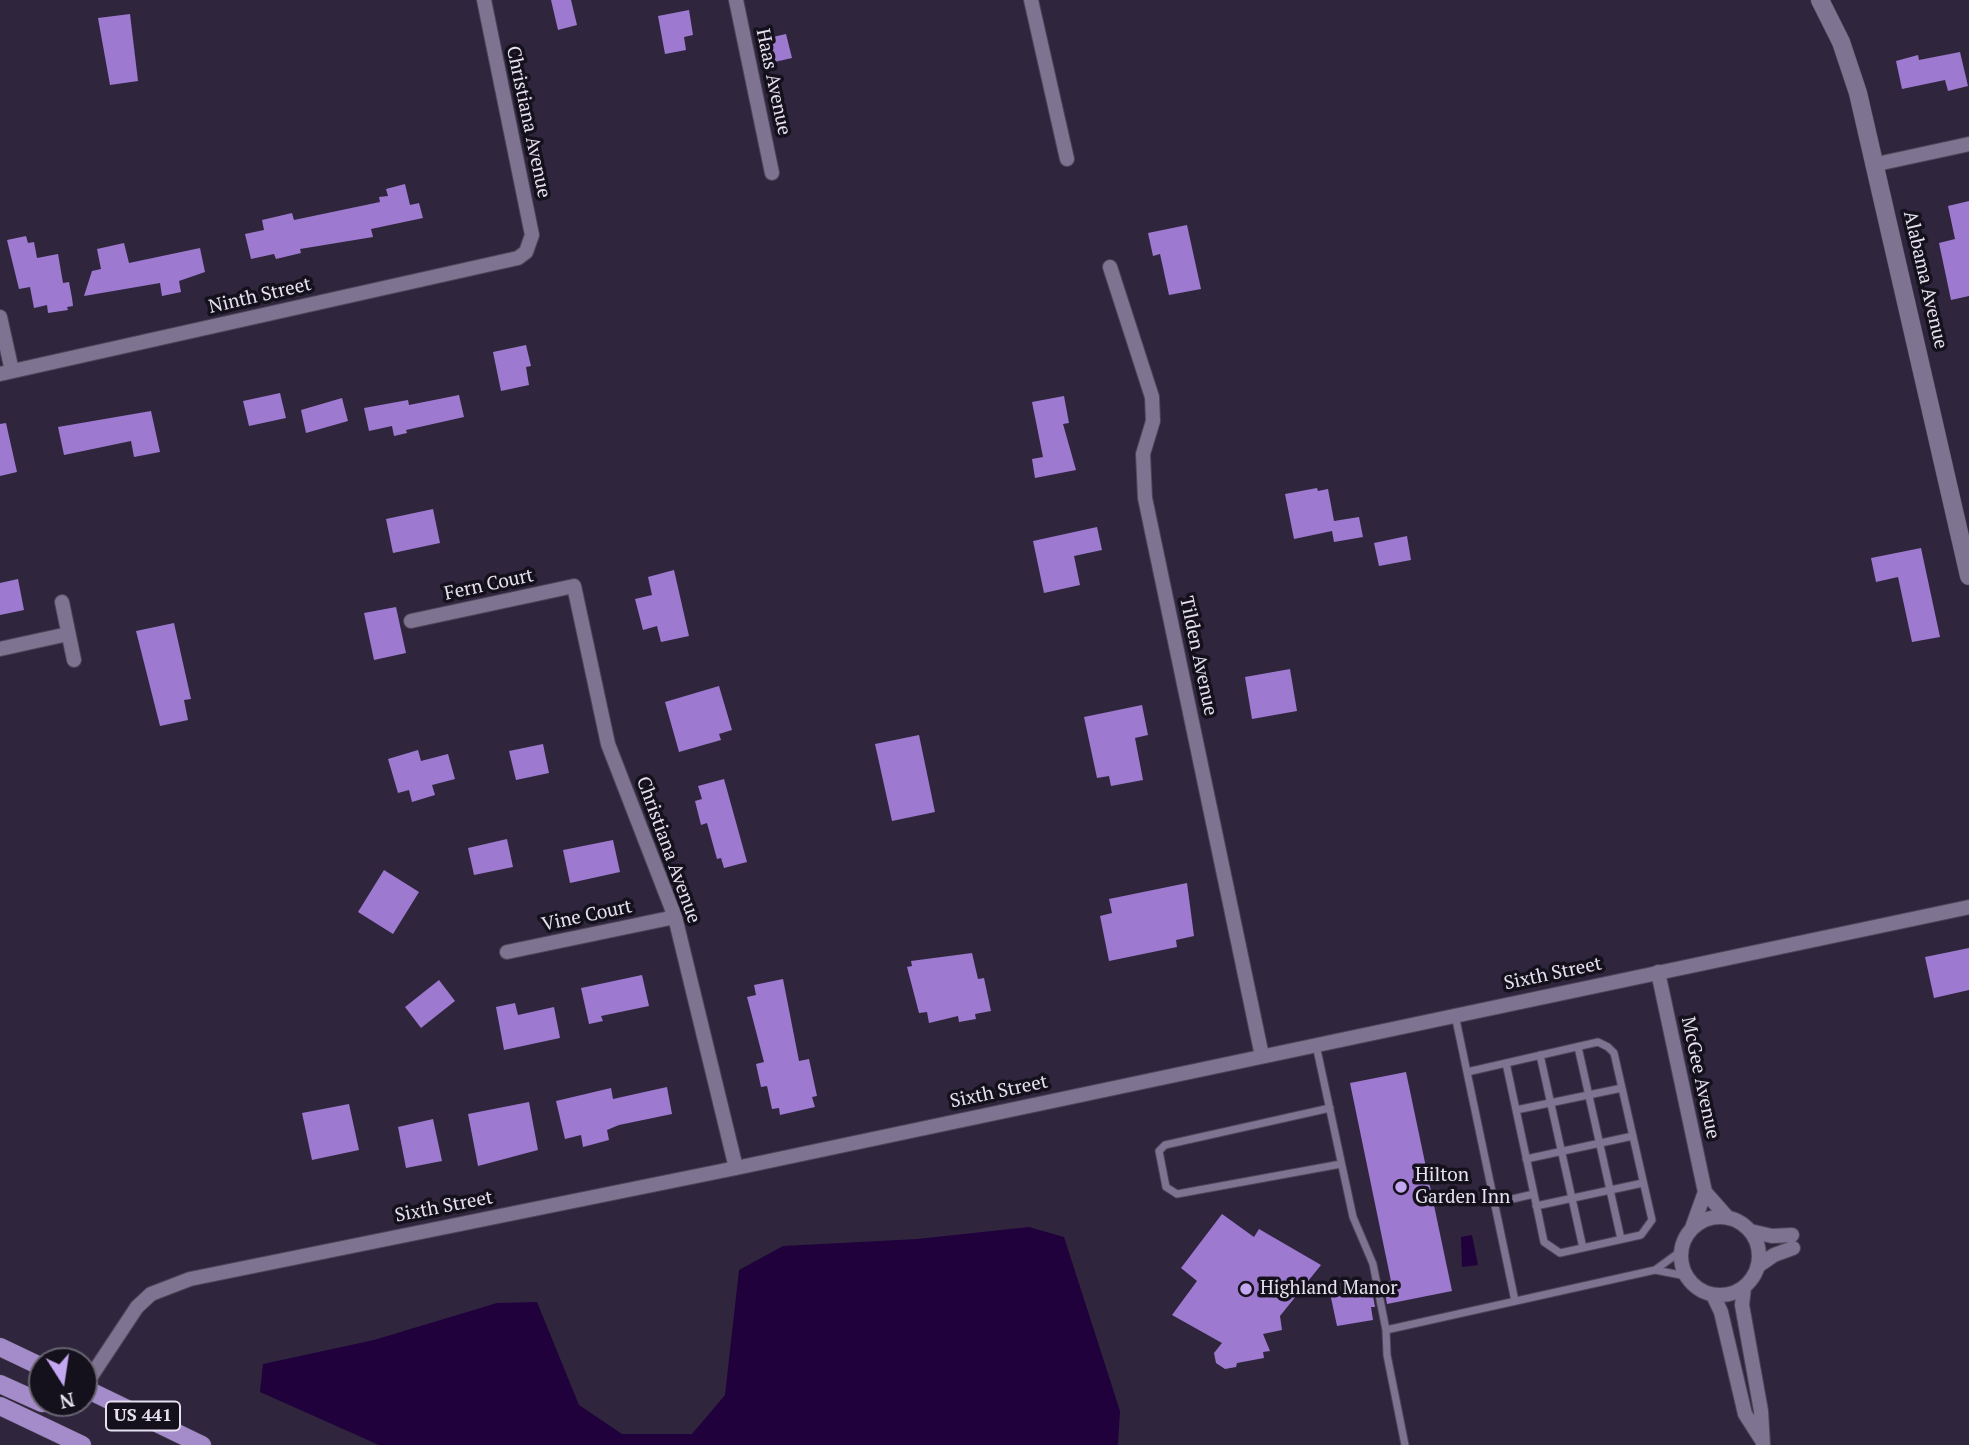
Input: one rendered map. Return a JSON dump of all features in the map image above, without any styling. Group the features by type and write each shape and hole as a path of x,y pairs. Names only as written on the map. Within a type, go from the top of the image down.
{"main road":[{"path":"0,1347 28,1360"},
{"path":"0,1384 28,1396"},
{"name":"US 441","path":"98,1395 202,1445"},
{"name":"US 441","path":"0,1406 82,1445"}],"street":[{"name":"Christiana Avenue","path":"484,0 531,235 526,252"},
{"name":"Haas Avenue","path":"736,0 772,173"},
{"path":"1031,0 1067,159"},
{"name":"Alabama Avenue","path":"1821,0 1851,68 1877,164 1963,519 1969,576"},
{"path":"1877,164 1969,144"},
{"name":"Ninth Street","path":"6,373 518,258 526,252"},
{"name":"Tilden Avenue","path":"1110,267 1152,397 1153,421 1143,454 1145,498 1262,1056"},
{"path":"0,317 6,373"},
{"name":"Christiana Avenue","path":"574,586 608,744 676,917 736,1168"},
{"name":"Fern Court","path":"411,621 574,586"},
{"path":"62,602 74,660"},
{"path":"0,649 68,634"},
{"name":"Sixth Street","path":"98,1367 137,1307 169,1285 1969,907"},
{"name":"Vine Court","path":"507,952 676,917"},
{"name":"McGee Avenue","path":"1658,972 1705,1192 1728,1218"},
{"path":"1705,1192 1681,1251 1686,1276 1703,1291 1713,1295 1734,1292 1744,1287"},
{"path":"1692,1228 1703,1221 1728,1218 1750,1231 1793,1241 1758,1266 1744,1287 1742,1305 1761,1411 1762,1443"},
{"path":"1750,1231 1757,1241 1758,1266"},
{"path":"1713,1295 1721,1312 1745,1414 1762,1443"}],"lane":[{"path":"1455,1015 1515,1301"},
{"path":"1467,1072 1540,1055 1578,1047 1598,1042 1608,1047 1614,1053 1651,1220 1641,1235 1560,1253 1550,1250 1544,1242 1506,1063"},
{"path":"1316,1045 1353,1216 1373,1264 1405,1445"},
{"path":"1578,1047 1621,1239"},
{"path":"1540,1055 1583,1248"},
{"path":"1516,1110 1622,1088"},
{"path":"1329,1108 1165,1145 1159,1151 1166,1188 1177,1194 1341,1164"},
{"path":"1526,1159 1633,1136"},
{"path":"1536,1206 1643,1183"},
{"path":"1494,1203 1534,1194"},
{"path":"1655,1270 1681,1251"},
{"path":"1386,1330 1655,1270 1686,1276"}],"shaded area":[{"path":"1029,1227 1064,1237 1120,1411 1118,1445 379,1445 260,1392 263,1364 374,1340 497,1303 537,1302 579,1405 622,1434 692,1434 725,1395 739,1270 783,1246 917,1239"},
{"path":"1472,1235 1478,1265 1462,1267 1461,1237"}],"building":[{"path":"551,0 571,0 577,25 558,30"},
{"path":"689,10 693,35 684,37 686,50 665,54 658,16"},
{"path":"130,14 138,81 110,85 98,18"},
{"path":"786,34 792,58 770,63 764,39"},
{"path":"1960,52 1968,86 1948,91 1945,80 1902,89 1896,61 1918,55 1919,60"},
{"path":"405,184 410,205 419,203 423,218 371,229 373,237 300,249 301,253 276,259 274,254 251,259 245,234 264,230 262,220 292,213 294,220 380,202 379,197 388,196 386,189"},
{"path":"1969,201 1969,296 1951,300 1939,243 1955,239 1948,206"},
{"path":"1187,225 1201,289 1169,295 1160,254 1153,256 1148,233"},
{"path":"26,236 28,243 34,242 37,258 58,254 63,283 69,282 72,298 73,306 67,307 68,310 48,313 47,305 34,308 30,287 19,289 7,240"},
{"path":"124,243 129,263 200,248 205,272 179,281 181,292 162,296 160,283 84,296 92,271 101,269 97,249"},
{"path":"526,345 531,366 526,367 529,385 501,391 493,352"},
{"path":"280,393 286,418 249,426 243,401"},
{"path":"459,395 464,417 406,430 407,433 394,436 392,426 369,431 364,408 408,400 409,405"},
{"path":"1064,396 1069,423 1063,424 1076,470 1035,478 1032,459 1043,457 1032,402"},
{"path":"342,398 348,421 306,433 301,410"},
{"path":"151,411 160,452 134,457 131,441 64,455 58,427"},
{"path":"6,423 17,472 0,476 0,424"},
{"path":"1317,488 1318,491 1328,489 1334,521 1359,517 1363,537 1334,542 1332,531 1294,539 1285,494"},
{"path":"433,509 440,543 393,553 386,519"},
{"path":"1097,527 1102,550 1074,556 1080,585 1044,593 1033,541"},
{"path":"1407,536 1411,560 1379,566 1374,543"},
{"path":"1921,548 1940,637 1912,642 1898,577 1876,582 1871,558"},
{"path":"674,570 689,636 661,642 657,626 643,630 635,599 652,595 648,577"},
{"path":"18,579 24,610 0,615 0,583"},
{"path":"396,607 406,653 374,660 364,613"},
{"path":"174,623 191,699 184,700 188,720 160,726 136,631"},
{"path":"1290,669 1297,711 1252,719 1245,677"},
{"path":"719,686 732,730 719,734 721,740 679,752 665,702"},
{"path":"1142,705 1148,735 1135,738 1143,780 1111,786 1109,776 1097,778 1084,717"},
{"path":"919,735 935,812 892,821 875,744"},
{"path":"543,744 549,773 516,780 509,751"},
{"path":"418,750 421,761 448,754 455,779 432,785 435,795 412,802 409,790 398,793 388,759"},
{"path":"724,779 747,862 724,868 721,858 717,859 707,823 701,825 695,801 702,799 698,786"},
{"path":"507,839 513,867 474,875 468,848"},
{"path":"613,840 620,872 570,883 563,850"},
{"path":"384,870 419,892 393,934 358,912"},
{"path":"1187,883 1194,936 1176,940 1177,947 1109,961 1100,916 1112,913 1109,899"},
{"path":"1969,948 1969,990 1934,998 1925,957"},
{"path":"972,953 978,979 984,978 991,1011 975,1014 976,1019 959,1022 958,1016 929,1023 927,1012 919,1013 907,967 912,966 911,961"},
{"path":"642,975 649,1006 601,1016 603,1021 589,1024 581,988"},
{"path":"783,979 799,1061 809,1059 817,1096 812,1097 815,1107 780,1115 779,1108 772,1109 767,1086 761,1087 756,1064 764,1062 747,997 756,995 754,985"},
{"path":"439,980 455,1001 421,1028 405,1007"},
{"path":"515,1003 518,1015 554,1007 560,1038 504,1050 496,1007"},
{"name":"Hilton Garden Inn","path":"1406,1072 1452,1291 1387,1304 1383,1282 1391,1281 1350,1083"},
{"path":"667,1087 672,1114 619,1125 607,1130 609,1140 583,1147 581,1135 565,1139 556,1101 611,1088 613,1099"},
{"path":"529,1102 538,1150 478,1166 468,1114"},
{"path":"349,1104 359,1150 312,1160 302,1113"},
{"path":"433,1119 442,1161 406,1168 398,1127"},
{"name":"Highland Manor","path":"1222,1214 1254,1237 1259,1229 1321,1265 1280,1316 1282,1330 1263,1334 1270,1351 1263,1352 1264,1358 1237,1363 1236,1367 1225,1369 1216,1363 1214,1353 1222,1343 1172,1315 1197,1281 1181,1268"},
{"path":"1371,1285 1375,1307 1371,1307 1373,1320 1337,1326 1330,1293"}],"place":[{"name":"Hilton Garden Inn","path":"1401,1187"},
{"name":"Highland Manor","path":"1246,1289"}]}
